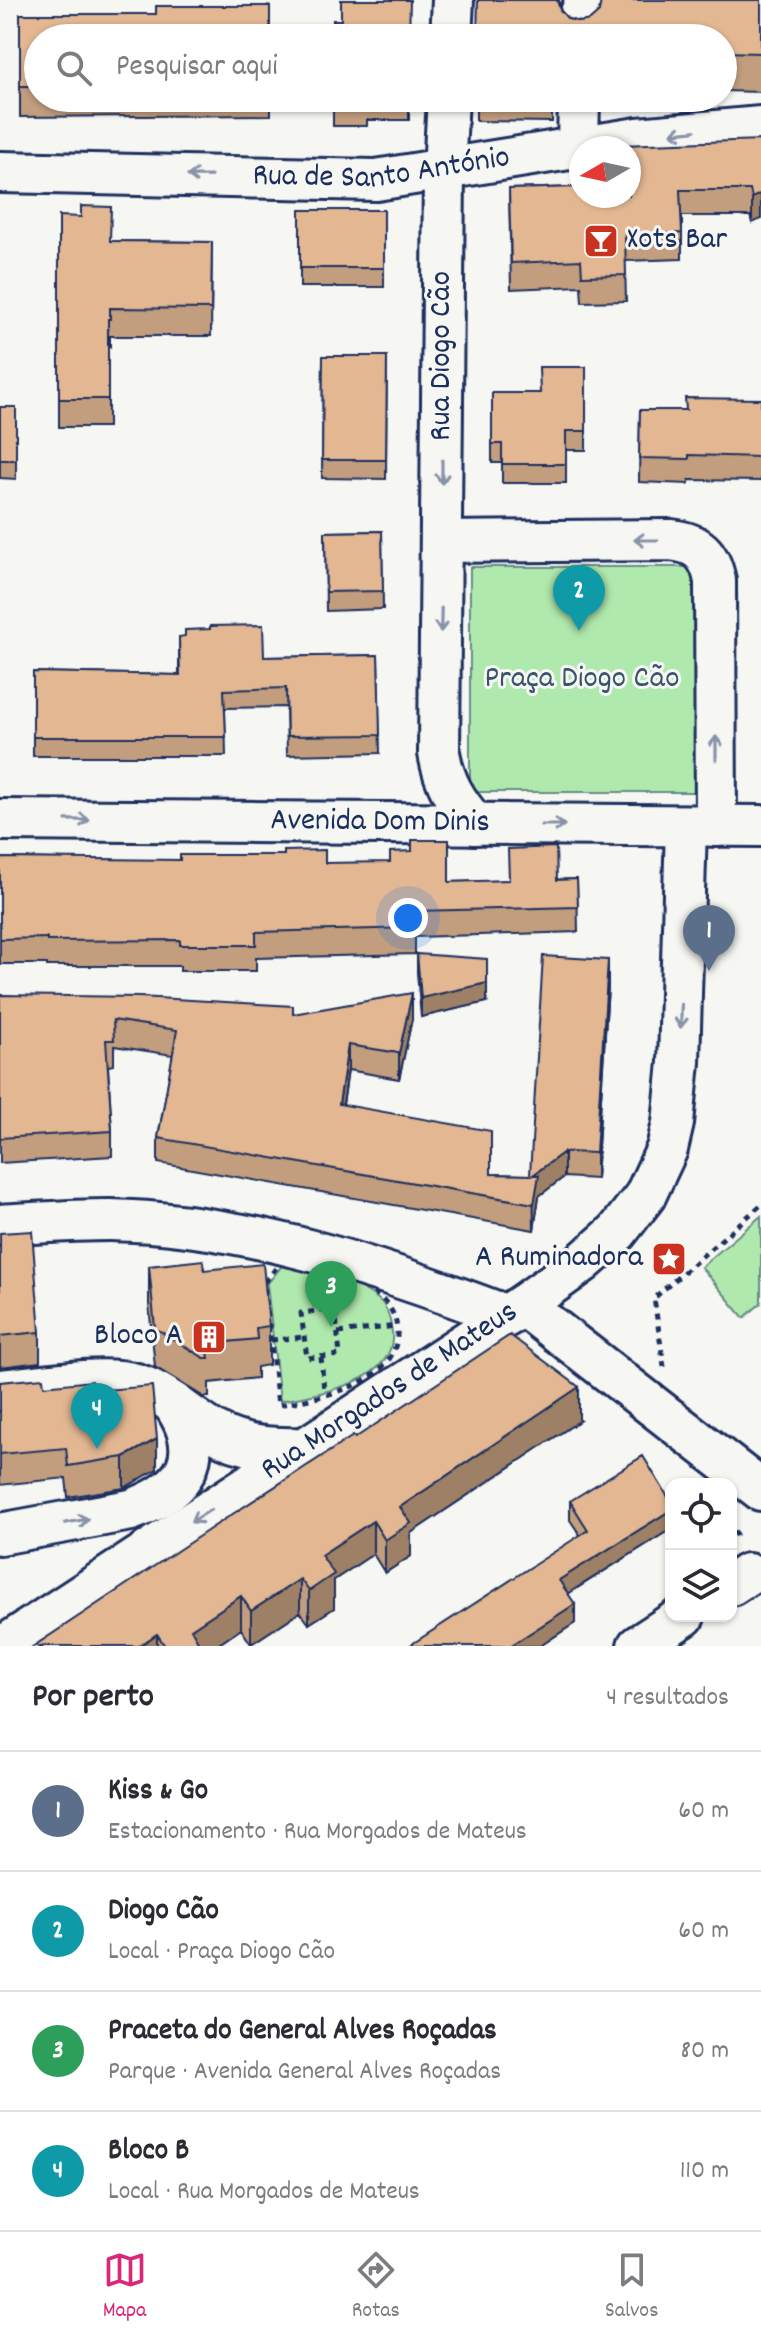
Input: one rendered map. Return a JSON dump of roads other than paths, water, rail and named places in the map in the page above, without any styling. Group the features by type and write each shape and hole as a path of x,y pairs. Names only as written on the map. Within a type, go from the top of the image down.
{"street":[{"path":"452,24 453,0"},
{"path":"581,24 586,0"},
{"name":"Rua Diogo Cão","path":"442,542 444,170 447,112"},
{"path":"578,136 579,112"},
{"name":"Rua de Santo António","path":"641,138 761,127"},
{"name":"Rua de Santo António","path":"0,172 376,180 569,149"},
{"path":"475,824 454,799 439,753 442,542 671,540 694,544 701,549 709,557 715,581 701,826"},
{"name":"Avenida Dom Dinis","path":"0,820 761,826"},
{"name":"Rua Morgados de Mateus","path":"4,1646 515,1310 583,1262 617,1232 645,1196 667,1149 679,1062 701,826"},
{"path":"0,1225 112,1220 154,1223 265,1240 515,1310 671,1419 761,1490"},
{"path":"0,1390 118,1381 136,1384 173,1403 226,1438 270,1447 305,1448"},
{"path":"0,1534 115,1514 147,1504 162,1495 181,1480 190,1453 189,1434 173,1403"},
{"path":"162,1495 198,1481 236,1477 257,1479"},
{"path":"638,1646 675,1622"}],"place":[{"name":"Xots Bar","path":"601,241"},
{"name":"Diogo Cão","path":"579,631"},
{"name":"Kiss & Go","path":"709,971"},
{"name":"A Ruminadora","path":"669,1259"},
{"name":"Praceta do General Alves Roçadas","path":"331,1327"},
{"name":"Bloco A","path":"209,1337"},
{"name":"Bloco B","path":"97,1449"}],"park label":[{"name":"Praça Diogo Cão","path":"582,680"}]}
